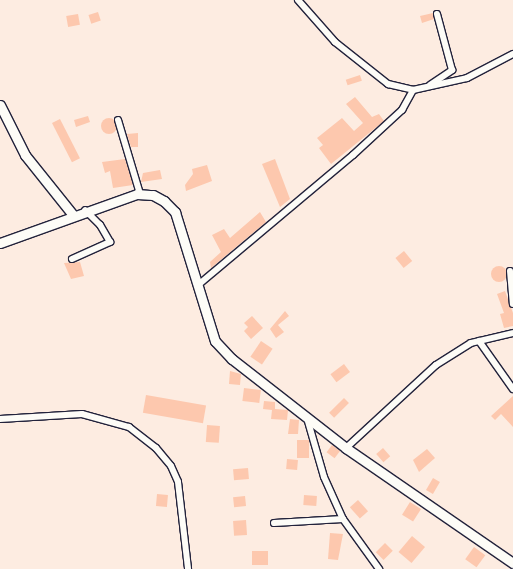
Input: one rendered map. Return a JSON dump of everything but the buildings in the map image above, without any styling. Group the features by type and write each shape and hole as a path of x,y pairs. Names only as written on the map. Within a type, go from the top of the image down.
{"street":[{"path":"299,0 310,16 366,70 388,84 413,90 467,78 513,54"},
{"path":"429,86 452,70 437,14"},
{"path":"198,284 353,155 402,110 413,90"},
{"path":"0,105 25,155 73,215"},
{"path":"118,120 140,194"},
{"path":"0,243 85,210 140,194 153,195 175,212 215,341 307,418 346,448 513,563"},
{"path":"72,259 110,242 85,210"},
{"path":"510,271 513,304"},
{"path":"346,448 436,365 479,341 513,333"},
{"path":"479,341 513,389"},
{"path":"0,419 82,414 129,427 156,448 171,466 178,482 188,569"},
{"path":"307,418 324,477 343,519 379,569"},
{"path":"274,522 343,519"}]}
